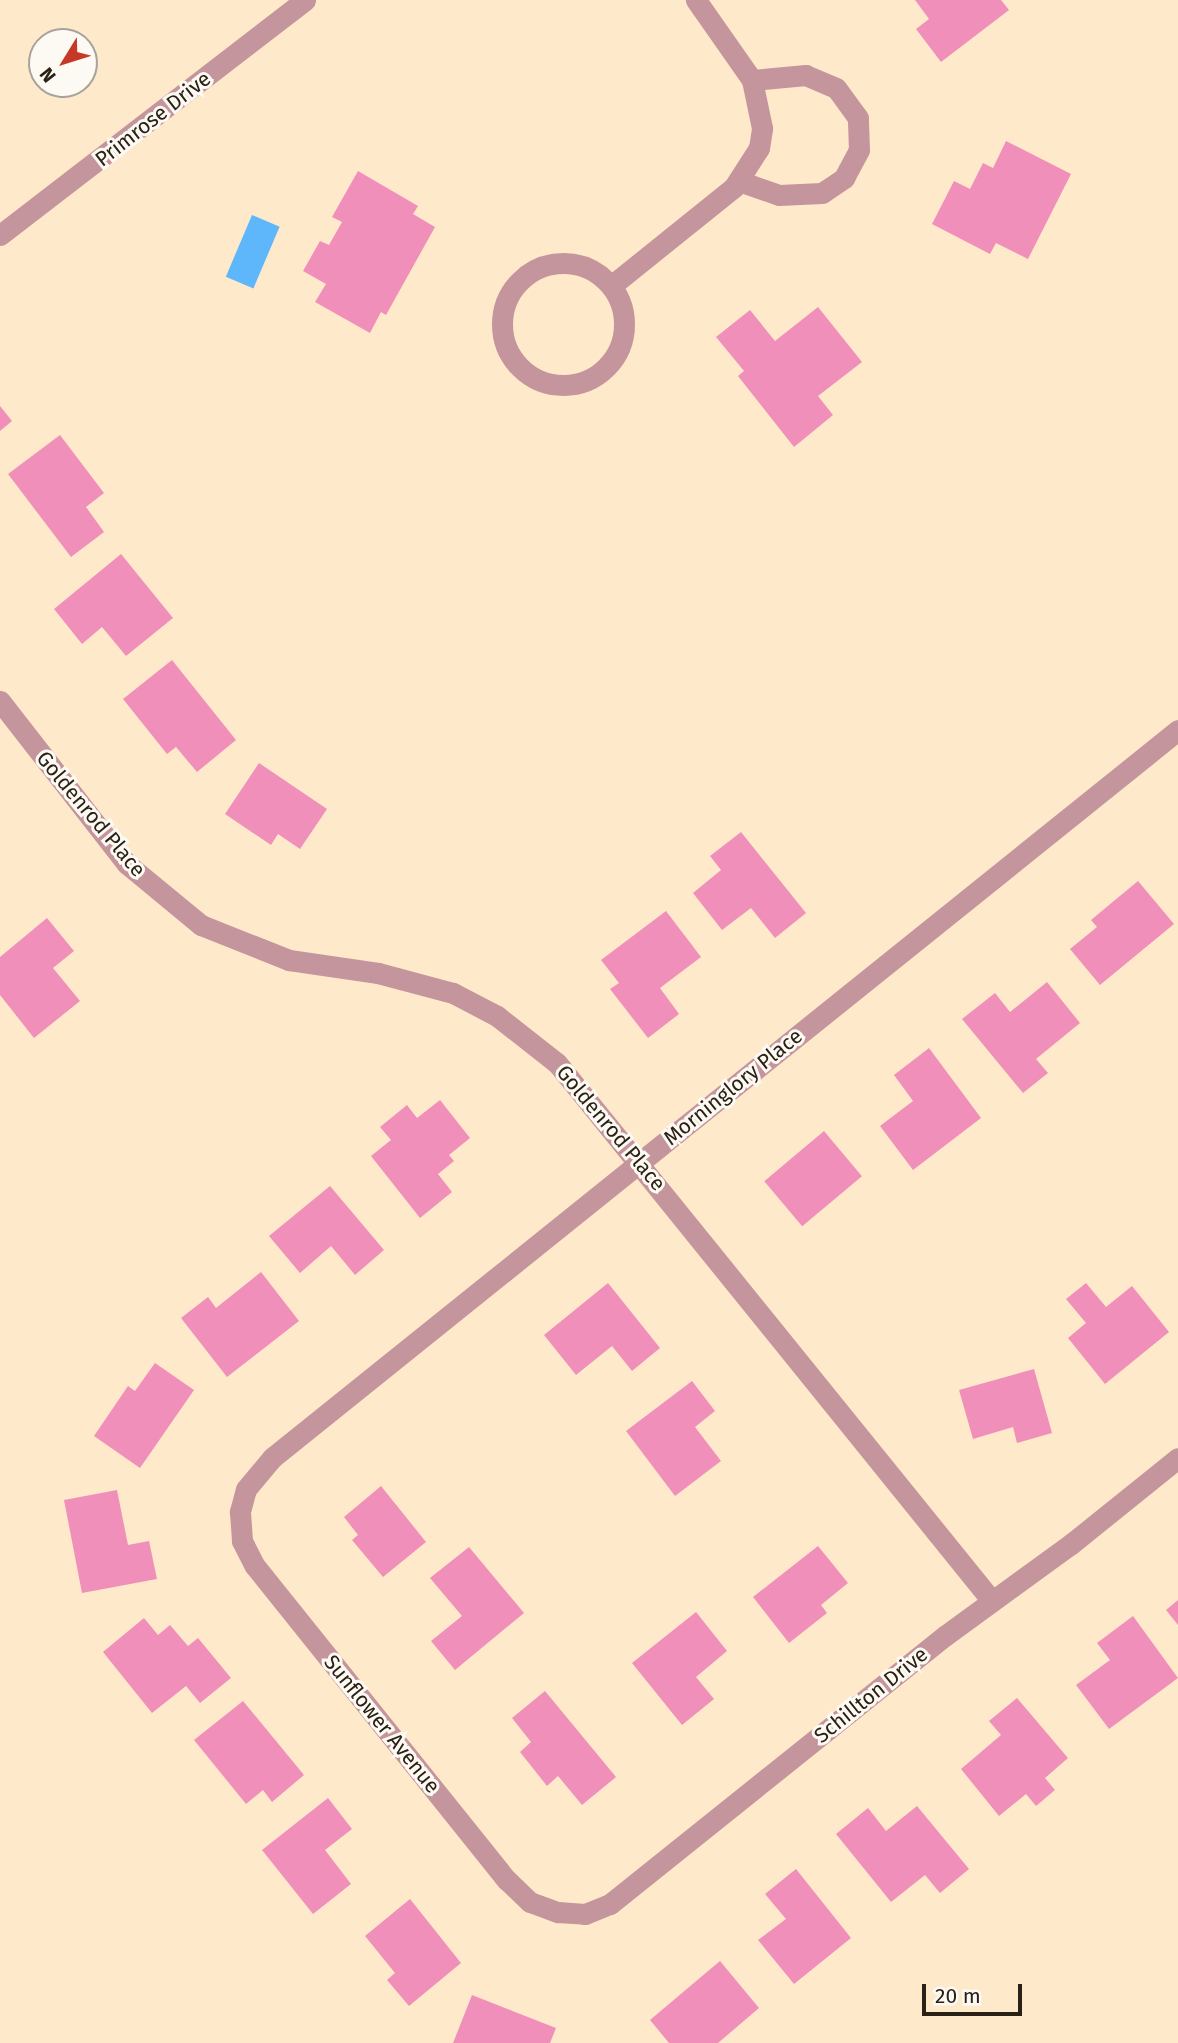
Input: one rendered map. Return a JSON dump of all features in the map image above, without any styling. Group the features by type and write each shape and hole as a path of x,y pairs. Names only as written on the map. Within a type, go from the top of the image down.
{"street":[{"name":"Primrose Drive","path":"0,235 305,0"},
{"path":"611,286 739,181 759,148 762,128 752,80 696,0"},
{"path":"739,181 787,196 821,193 844,178 859,150 858,118 836,88 806,75 752,80"},
{"path":"560,262 577,264 593,270 611,286 621,305 624,331 615,357 604,369 580,383 565,385 545,383 517,364 503,338 502,315 508,296 530,271 560,262"},
{"name":"Goldenrod Place","path":"0,701 127,864 201,925 289,960 379,973 453,992 497,1016 558,1063 992,1601"},
{"name":"Morninglory Place","path":"240,1512 246,1489 272,1458 1178,730"},
{"name":"Schillton Drive","path":"558,1912 585,1914 610,1904 992,1601 1178,1458"},
{"name":"Sunflower Avenue","path":"240,1512 243,1541 255,1566 507,1880 530,1902 558,1912"}],"water":[{"path":"252,215 280,227 253,288 226,277"}],"building":[{"path":"915,0 1001,0 1009,10 941,62 916,29 929,19"},
{"path":"1006,141 1071,174 1028,259 996,243 990,254 932,224 954,181 970,189 983,163 993,168"},
{"path":"358,171 418,206 413,214 435,227 386,315 381,312 370,333 315,302 326,284 303,271 320,241 329,245 342,222 332,217"},
{"path":"818,307 862,362 818,396 833,415 794,447 738,376 744,371 716,337 750,310 775,341"},
{"path":"0,406 12,421 0,431"},
{"path":"60,435 104,493 86,507 104,532 71,557 8,474"},
{"path":"121,554 173,618 126,656 102,627 82,644 54,609"},
{"path":"172,660 236,740 197,772 176,747 167,754 123,699"},
{"path":"259,763 327,809 300,849 278,834 271,845 225,814"},
{"path":"741,832 806,913 775,938 751,908 722,930 693,893 721,870 710,856"},
{"path":"1138,881 1174,924 1100,985 1070,949 1097,927 1091,920"},
{"path":"666,911 701,957 660,988 679,1014 648,1038 610,989 619,983 601,960"},
{"path":"47,918 74,951 53,968 80,1001 34,1038 0,995 0,957"},
{"path":"1047,982 1080,1023 1036,1059 1048,1073 1023,1093 962,1019 995,993 1010,1012"},
{"path":"929,1048 981,1118 913,1170 880,1126 913,1101 894,1075"},
{"path":"440,1100 470,1138 449,1155 454,1161 438,1174 452,1192 420,1218 371,1156 391,1140 380,1127 407,1105 417,1118"},
{"path":"824,1131 862,1176 802,1226 764,1181"},
{"path":"330,1186 384,1250 355,1275 331,1246 300,1273 269,1236"},
{"path":"261,1272 299,1321 227,1377 181,1318 208,1297 216,1308"},
{"path":"608,1283 660,1348 632,1371 612,1346 576,1375 544,1335"},
{"path":"1086,1283 1106,1307 1132,1286 1169,1332 1105,1384 1068,1338 1086,1323 1066,1299"},
{"path":"155,1363 194,1390 140,1468 94,1436 128,1386 135,1391"},
{"path":"1034,1369 1052,1433 1017,1443 1013,1427 973,1439 959,1390"},
{"path":"692,1381 715,1411 695,1427 721,1461 675,1496 626,1431"},
{"path":"381,1486 426,1542 383,1577 352,1540 358,1535 344,1517"},
{"path":"117,1490 128,1545 149,1541 157,1579 82,1593 64,1500"},
{"path":"818,1546 848,1583 821,1605 827,1613 789,1643 753,1597"},
{"path":"469,1547 524,1613 455,1670 431,1641 462,1616 430,1578"},
{"path":"1178,1600 1178,1625 1166,1610"},
{"path":"696,1612 727,1651 696,1677 714,1699 682,1725 632,1663"},
{"path":"1133,1616 1178,1678 1109,1729 1076,1685 1110,1660 1097,1643"},
{"path":"144,1618 158,1635 170,1625 188,1646 198,1638 231,1678 200,1703 186,1686 152,1713 103,1652"},
{"path":"545,1691 616,1777 582,1805 558,1776 547,1786 520,1752 531,1742 512,1718"},
{"path":"1017,1698 1068,1758 1045,1778 1055,1790 1036,1806 1026,1794 999,1816 961,1769 1001,1735 989,1721"},
{"path":"243,1701 304,1775 272,1802 263,1790 246,1804 194,1740"},
{"path":"328,1798 352,1829 325,1850 351,1884 313,1914 262,1850"},
{"path":"917,1806 969,1869 940,1893 925,1875 891,1902 836,1834 868,1808 886,1831"},
{"path":"796,1869 851,1938 794,1984 758,1940 786,1919 765,1894"},
{"path":"410,1899 461,1963 409,2006 387,1980 395,1973 365,1936"},
{"path":"720,1961 759,2008 718,2043 669,2043 650,2020"},
{"path":"472,1995 556,2028 550,2043 453,2043"}]}
